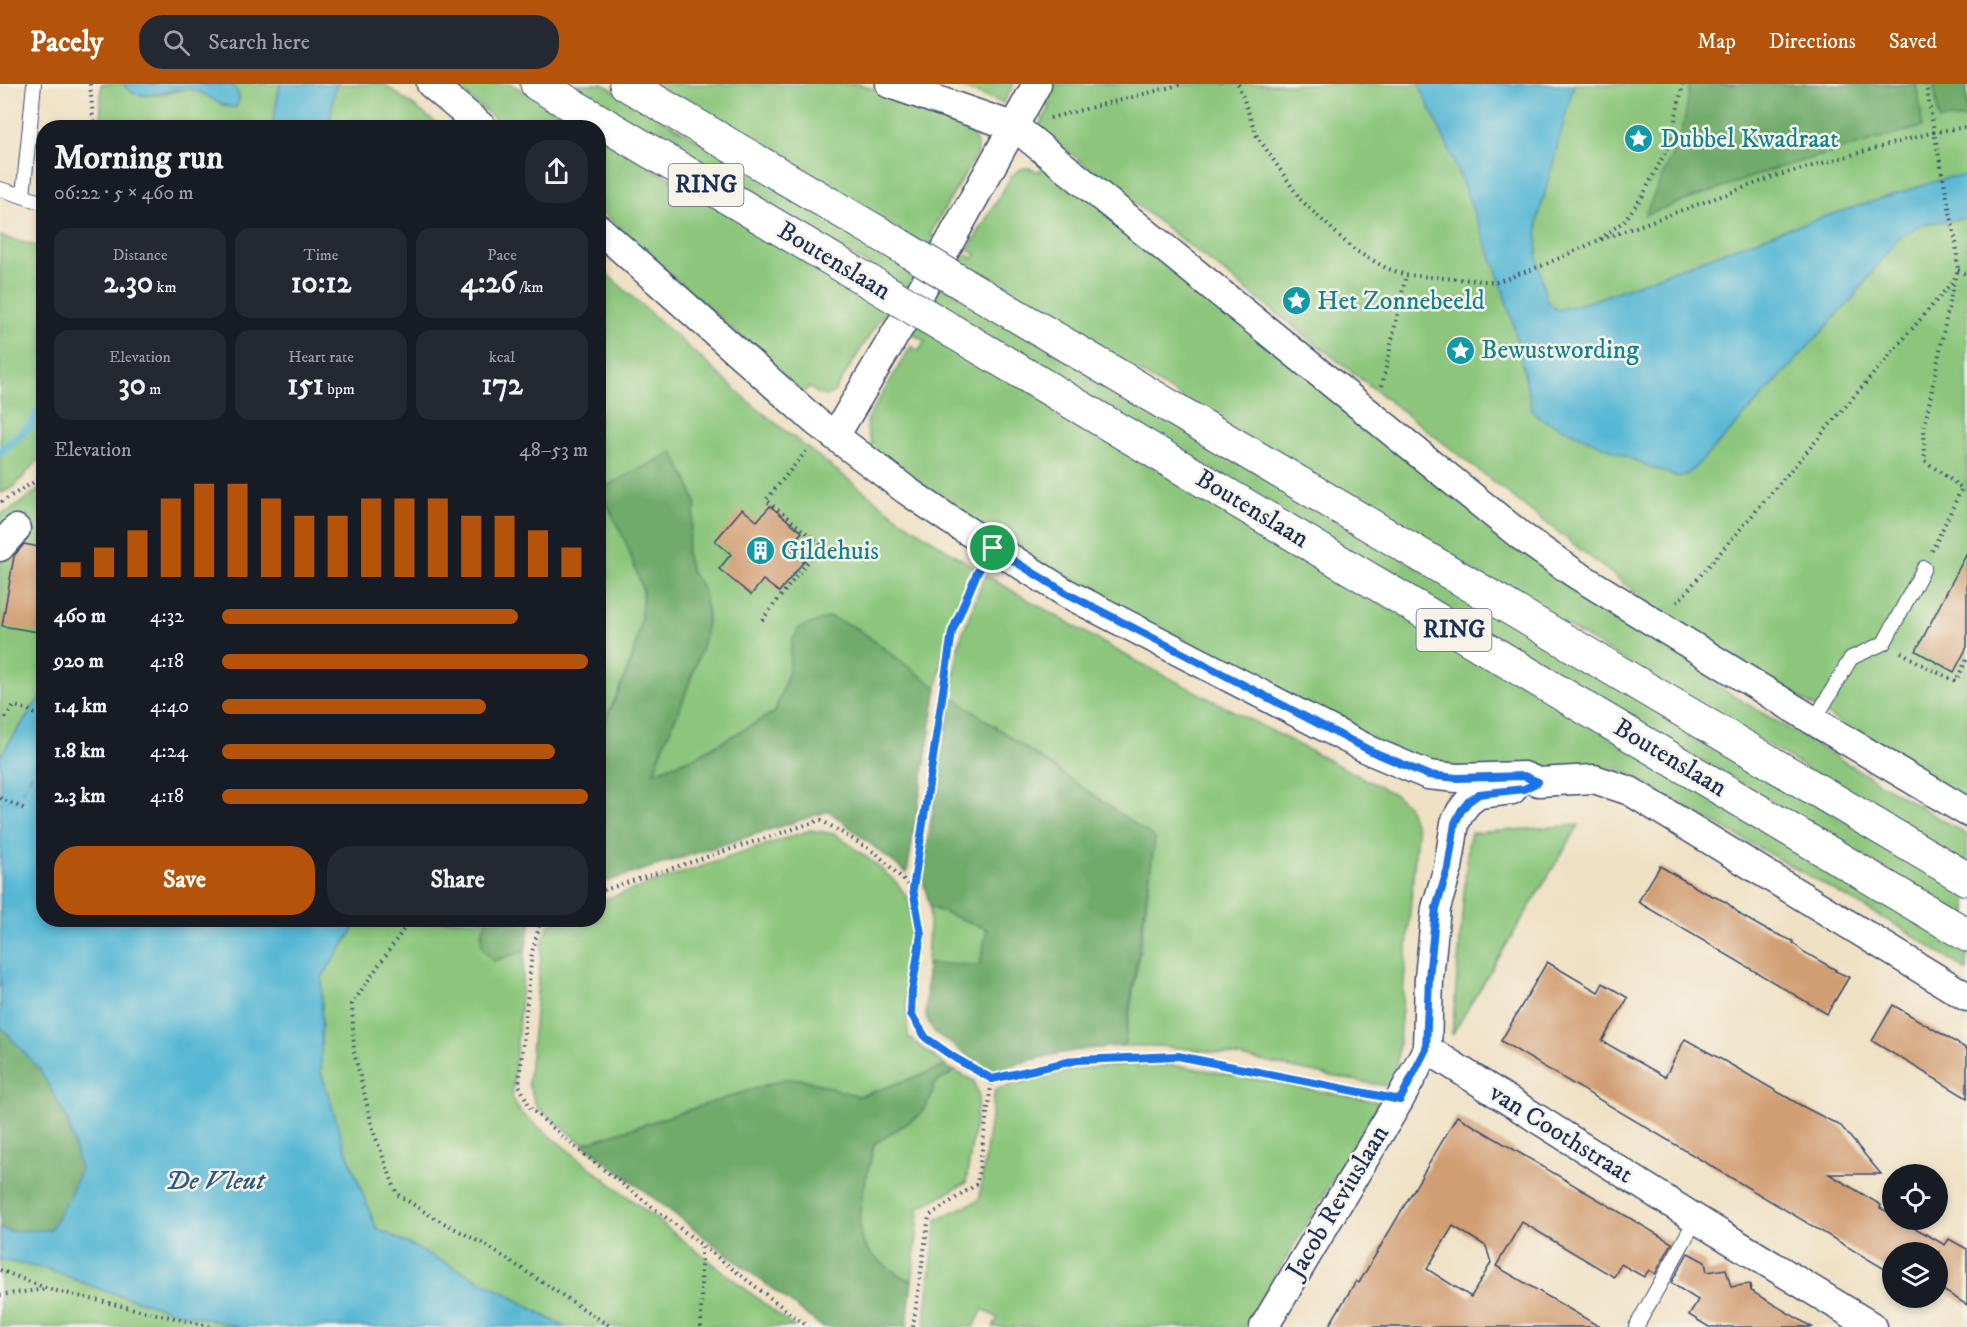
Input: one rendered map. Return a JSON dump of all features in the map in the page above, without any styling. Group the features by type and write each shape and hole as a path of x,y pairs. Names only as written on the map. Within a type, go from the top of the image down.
{"main road":[{"name":"Boutenslaan","path":"537,84 598,120"},
{"name":"Boutenslaan","path":"626,84 1967,879"},
{"name":"Boutenslaan","path":"606,125 1967,935"}],"street":[{"path":"431,84 474,120"},
{"path":"890,84 1015,127 1521,536 1574,573 1658,625 1967,812"},
{"path":"830,432 948,245 1037,84"},
{"name":"Boutenslaan","path":"606,235 830,432 906,490 1066,593 1371,751 1428,775 1457,778 1524,776 1538,782 1594,779 1630,791 1967,996"},
{"name":"Jacob Reviuslaan","path":"1264,1327 1400,1100 1426,1049 1429,978 1436,908 1448,868 1455,823 1461,811 1479,794 1524,789 1538,782"},
{"name":"van Coothstraat","path":"1426,1049 1695,1219 1873,1327"}],"lane":[{"path":"23,196 34,84"},
{"path":"0,189 36,200"},
{"path":"1814,721 1851,658 1884,643 1924,568"},
{"path":"1636,1327 1695,1219"}],"path":[{"path":"90,84 93,120"},
{"path":"1015,127 1183,84"},
{"path":"1238,84 1257,135 1300,200 1354,250 1386,268 1406,275 1496,282 1544,265 1597,241 1776,176 1934,132 1967,127"},
{"path":"1597,241 1624,221 1642,197 1670,143 1683,84"},
{"path":"1924,568 1962,488 1925,461 1924,429 1954,279 1958,270 1956,242 1926,84"},
{"path":"1958,270 1967,275"},
{"path":"1374,415 1397,324 1406,275"},
{"path":"1658,625 1954,279"},
{"path":"762,620 821,545 766,500 830,432"},
{"path":"0,503 36,482"},
{"path":"993,548 977,573 952,632 913,889 921,934 912,991 911,1014 926,1038 992,1079 1077,1060 1178,1056 1400,1100"},
{"path":"1884,643 1956,681 1967,659"},
{"path":"0,719 5,719 14,706 36,714"},
{"path":"0,798 25,809"},
{"path":"606,889 821,820 877,854 913,889"},
{"path":"405,927 352,1004 354,1052 374,1132 397,1194 431,1216 488,1246 611,1327"},
{"path":"539,927 532,952 519,1085 531,1109 577,1149 808,1327"},
{"path":"913,1327 929,1216 976,1184 992,1079"},
{"path":"701,1327 702,1245"},
{"path":"0,1270 48,1289 213,1327"},
{"path":"0,1295 48,1289"}],"green space":[{"path":"101,84 124,84 127,89 152,95 184,89 195,90 207,94 220,104 236,107 239,101 238,95 231,84 280,84 273,120 102,120"},
{"path":"337,84 384,84 433,120 330,120"},
{"path":"452,84 511,84 573,120 496,120"},
{"path":"564,84 603,84 1967,894 1967,918"},
{"path":"654,84 859,84 971,123 968,131 976,141 977,153 930,234 973,259 976,254 968,250 1011,177 1024,168 1031,168 1039,172 1045,164 1717,673 1712,683 1967,835 1967,864"},
{"path":"951,84 1014,84 1003,103"},
{"path":"1049,84 1967,84 1967,802 1657,609 1038,128 1050,107 1040,101"},
{"path":"1690,84 1916,84 1922,127 1774,169 1645,215 1679,139"},
{"path":"1934,84 1967,84 1967,118 1939,120"},
{"path":"606,140 1954,941 1967,954 1967,971 1908,932 1624,772 1601,766 1458,771 1424,765 1069,582 866,450 872,443 867,431 868,418 911,346 919,351 925,341 882,315 835,391 827,396 818,394 809,387 803,393 606,216"},
{"path":"0,236 36,246 36,463 14,487 0,494"},
{"path":"606,273 754,406 903,521 975,568 948,633 937,688 858,629 830,617 792,641 789,670 775,712 695,757 654,773 703,644 708,616 703,588 691,572 686,553 696,504 673,452 626,543 641,585 642,609 640,627 630,664 606,718"},
{"path":"673,452 696,504 686,553 691,572 703,588 708,616 703,644 654,772 695,757 775,712 789,670 792,641 799,628 830,617 858,629 937,688 907,873 829,811 606,882 606,718 632,660 640,625 643,590 626,543 606,501 606,486"},
{"path":"36,491 36,703 0,756 0,514 11,510"},
{"path":"985,575 1121,653 1396,795 1408,806 1417,831 1397,1065 1389,1086 1191,1049 1124,1046 1155,838 951,696 959,643"},
{"path":"951,696 1155,838 1124,1046 1057,1054 991,1072 934,1032 926,1017 927,964 980,965 987,929 930,907 922,877"},
{"path":"1579,825 1452,1035 1471,833"},
{"path":"810,830 835,834 897,883 909,900 916,936 906,1002 908,1037 946,1066 858,1096 802,1079 785,1079 583,1144 536,1106 528,1084 542,943 548,927 606,927 606,899"},
{"path":"930,907 987,929 980,965 927,964"},
{"path":"355,927 484,927 481,934 493,961 525,951 512,1099 522,1114 794,1327 564,1327 507,1294 376,1228 343,1142 321,1072 322,977"},
{"path":"484,927 530,927 525,951 493,961 482,946"},
{"path":"0,1026 40,1070 68,1121 80,1170 69,1197 50,1230 0,1229"},
{"path":"1152,1063 1194,1068 1379,1102 1245,1327 993,1327 998,1318 983,1309 974,1327 924,1327 937,1219 979,1200 995,1089 1085,1068"},
{"path":"946,1066 955,1071 934,1084 931,1098 920,1115 874,1144 859,1219 862,1241 870,1253 912,1281 907,1327 822,1327 583,1144 785,1079 802,1079 858,1096"},
{"path":"955,1071 974,1081 979,1097 966,1183 920,1207 912,1281 884,1264 865,1247 859,1218 863,1193 874,1144 920,1115 931,1098 934,1084"},
{"path":"0,1260 47,1269 102,1290 173,1311 240,1327 0,1327"}],"water":[{"path":"124,84 231,84 237,92 239,101 236,107 229,106 188,89 150,95 135,94"},
{"path":"280,84 337,84 330,120 273,120"},
{"path":"1419,84 1574,84 1538,219 1537,255 1546,300 1557,310 1594,300 1783,230 1949,177 1967,176 1967,218 1923,224 1898,238 1853,298 1724,438 1688,474 1678,477 1539,418 1532,410 1513,323 1496,269 1448,147"},
{"name":"De Vleut","path":"36,703 36,927 355,927 322,977 321,1072 343,1142 376,1228 507,1294 564,1327 240,1327 173,1311 102,1290 47,1269 0,1260 0,1229 50,1230 69,1197 80,1170 68,1121 40,1070 0,1026 0,756"}],"building":[{"name":"Gildehuis","path":"770,506 802,532 789,547 805,560 779,592 763,580 751,595 719,569 731,554 715,541 742,509 757,521"},
{"path":"24,544 36,546 36,632 2,626 14,556"},
{"path":"1967,553 1967,647 1954,672 1916,651"},
{"path":"1660,866 1702,891 1726,902 1742,916 1763,928 1793,941 1804,952 1849,977 1827,1014 1638,902"},
{"path":"1547,962 1598,992 1603,983 1628,998 1602,1041 1665,1077 1685,1039 1841,1126 1881,1174 1829,1174 1881,1205 1882,1230 1919,1230 1940,1242 1882,1242 1882,1267 1501,1041"},
{"path":"1893,1005 1967,1049 1967,1098 1872,1041"},
{"path":"1457,1116 1672,1243 1655,1274 1649,1270 1644,1277 1621,1264 1614,1277 1522,1222 1496,1266 1600,1327 1328,1327 1356,1281 1359,1283","holes":["1453,1226 1486,1246 1491,1263 1471,1297 1427,1269"]},
{"path":"1949,1239 1967,1249 1967,1305 1948,1293 1947,1242"},
{"path":"1688,1253 1705,1262 1707,1272 1726,1269 1731,1287 1750,1284 1751,1291 1812,1327 1709,1327 1689,1315 1698,1300 1671,1283"}],"waterway":[{"path":"0,452 31,425 36,417"}],"ferry route":[{"path":"15,804 36,766"}],"place":[{"name":"Dubbel Kwadraat","path":"1639,139"},
{"name":"Het Zonnebeeld","path":"1296,301"},
{"name":"Bewustwording","path":"1460,350"},
{"name":"Gildehuis","path":"760,551"}],"route":[{"path":"993,548 1066,593 1399,764 1428,775 1457,778 1524,776 1538,782 1524,789 1479,794 1468,802 1455,823 1448,868 1436,908 1429,978 1426,1049 1400,1100 1178,1056 1077,1060 992,1079 926,1038 911,1014 912,991 921,934 913,889 952,632 977,573 993,548"}]}
